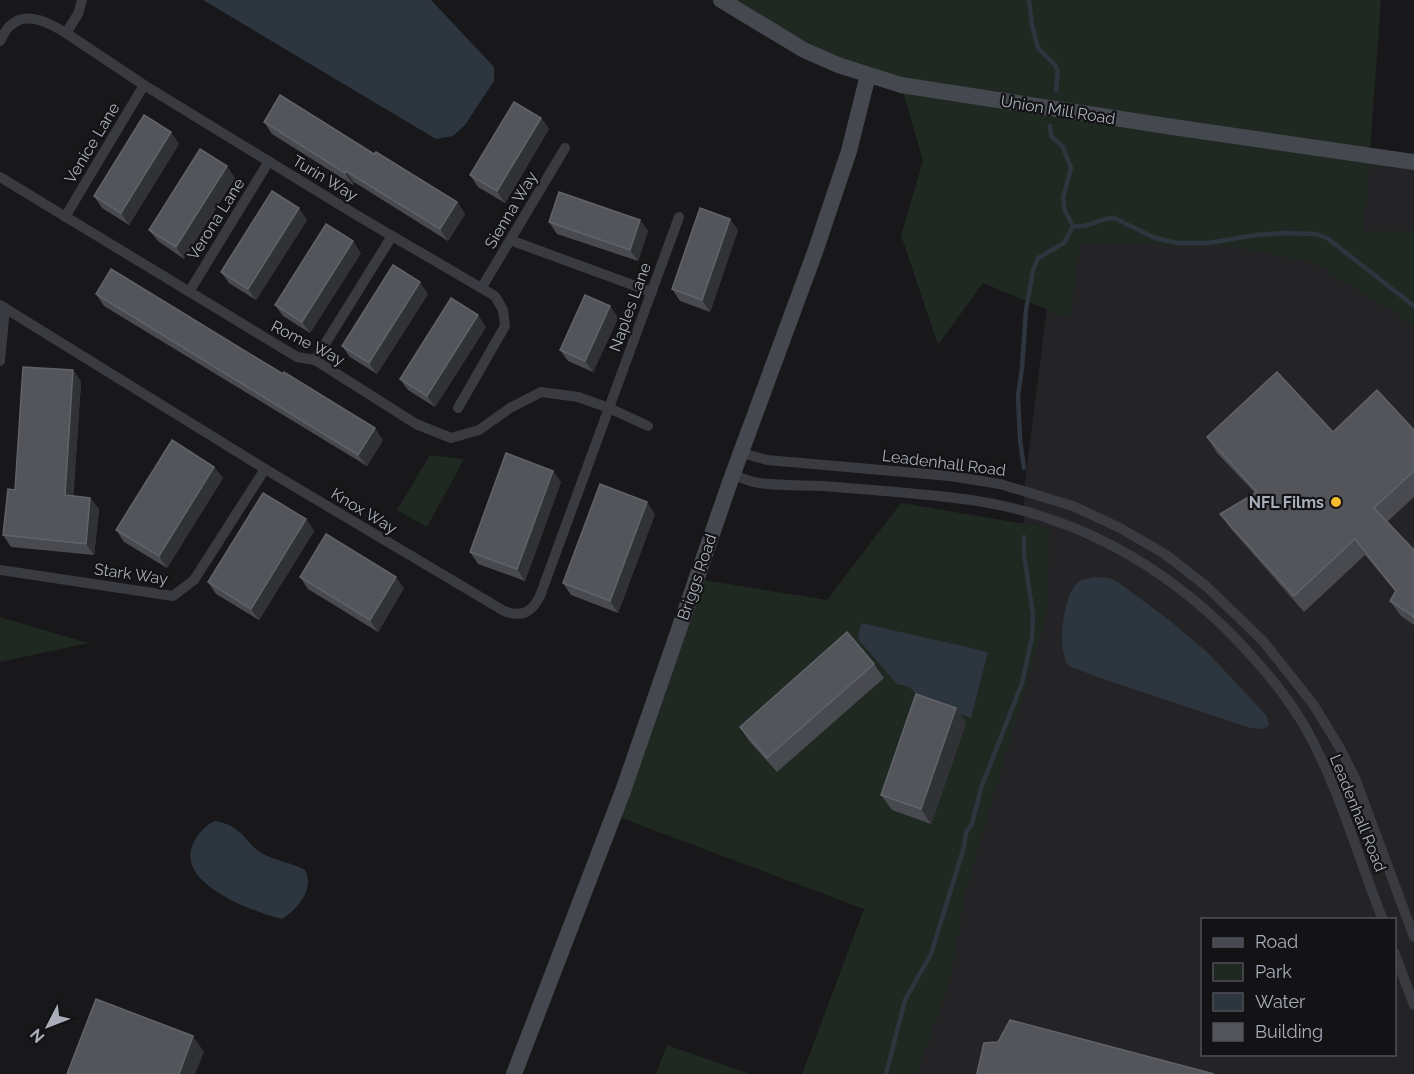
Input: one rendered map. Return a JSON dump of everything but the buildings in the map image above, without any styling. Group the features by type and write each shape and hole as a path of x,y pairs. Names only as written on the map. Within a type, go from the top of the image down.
{"street":[{"path":"66,33 78,14 82,0"},
{"name":"Union Mill Road","path":"721,0 804,50 901,85 1414,162"},
{"name":"Turin Way","path":"0,41 11,24 24,19 43,20 144,85 495,296 503,310 506,326 458,408"},
{"name":"Briggs Road","path":"514,1074 623,791 849,151 868,75"},
{"name":"Venice Lane","path":"65,217 144,85"},
{"name":"Sienna Way","path":"482,287 565,148"},
{"name":"Verona Lane","path":"189,292 269,161"},
{"name":"Rome Way","path":"0,177 297,357 315,360 416,424 451,438 479,429 510,408 541,392 578,397 648,426"},
{"name":"Naples Lane","path":"609,408 680,217"},
{"path":"315,360 392,236"},
{"path":"510,240 652,292"},
{"path":"0,361 3,306"},
{"name":"Knox Way","path":"3,306 265,469 514,615 525,614 535,607 609,408"},
{"name":"Leadenhall Road","path":"742,453 767,460 950,476 999,484 1073,506 1120,528 1165,554 1206,586 1263,641 1313,704 1355,778 1414,937"},
{"name":"Stark Way","path":"0,570 173,596 194,580 265,469"},
{"name":"Leadenhall Road","path":"734,475 757,483 825,486 934,496 1004,506 1046,518 1096,537 1180,587 1219,621 1256,660 1274,681 1305,727 1334,786 1382,918"},
{"path":"1396,955 1414,1005"}],"shaded area":[{"path":"1133,121 1414,162 1414,1074 883,1074 1025,643 1024,490 1049,291"}],"green space":[{"path":"729,0 1381,0 1364,231 1414,231 1414,325 1314,263 1238,247 1080,244 1070,319 983,283 938,345 901,235 923,161 901,85 868,75"},
{"path":"430,455 464,459 427,527 397,510"},
{"path":"901,503 1050,528 1046,618 966,890 950,980 917,1074 802,1074 864,909 608,813 697,579 827,600"},
{"path":"0,617 81,641 89,643 0,662"},
{"path":"667,1045 750,1074 656,1074"}],"water":[{"path":"203,0 431,0 494,67 494,81 465,125 453,136 436,139"},
{"path":"1095,577 1109,578 1119,583 1207,652 1266,715 1269,725 1263,729 1250,728 1069,666 1065,658 1062,636 1068,600 1077,583"},
{"path":"861,623 988,652 971,718 919,699 911,689 898,685 858,639"},
{"path":"215,821 233,827 265,855 305,870 308,877 306,891 299,904 288,915 282,919 237,903 220,894 195,872 191,858 193,844 202,831"}],"waterway":[{"path":"1029,0 1038,48 1058,71 1056,90"},
{"path":"1024,468 1018,396 1026,310 1033,270 1038,258 1064,243 1073,226 1065,211 1063,198 1071,168 1063,147 1051,136 1050,126"},
{"path":"1073,226 1114,218 1155,238 1178,243 1208,243 1285,233 1316,234 1327,238 1414,306"},
{"path":"886,1074 905,1000 931,954 981,788 1022,683 1032,637 1033,615 1024,554 1024,537"}],"place":[{"name":"NFL Films","path":"1336,502"}]}
